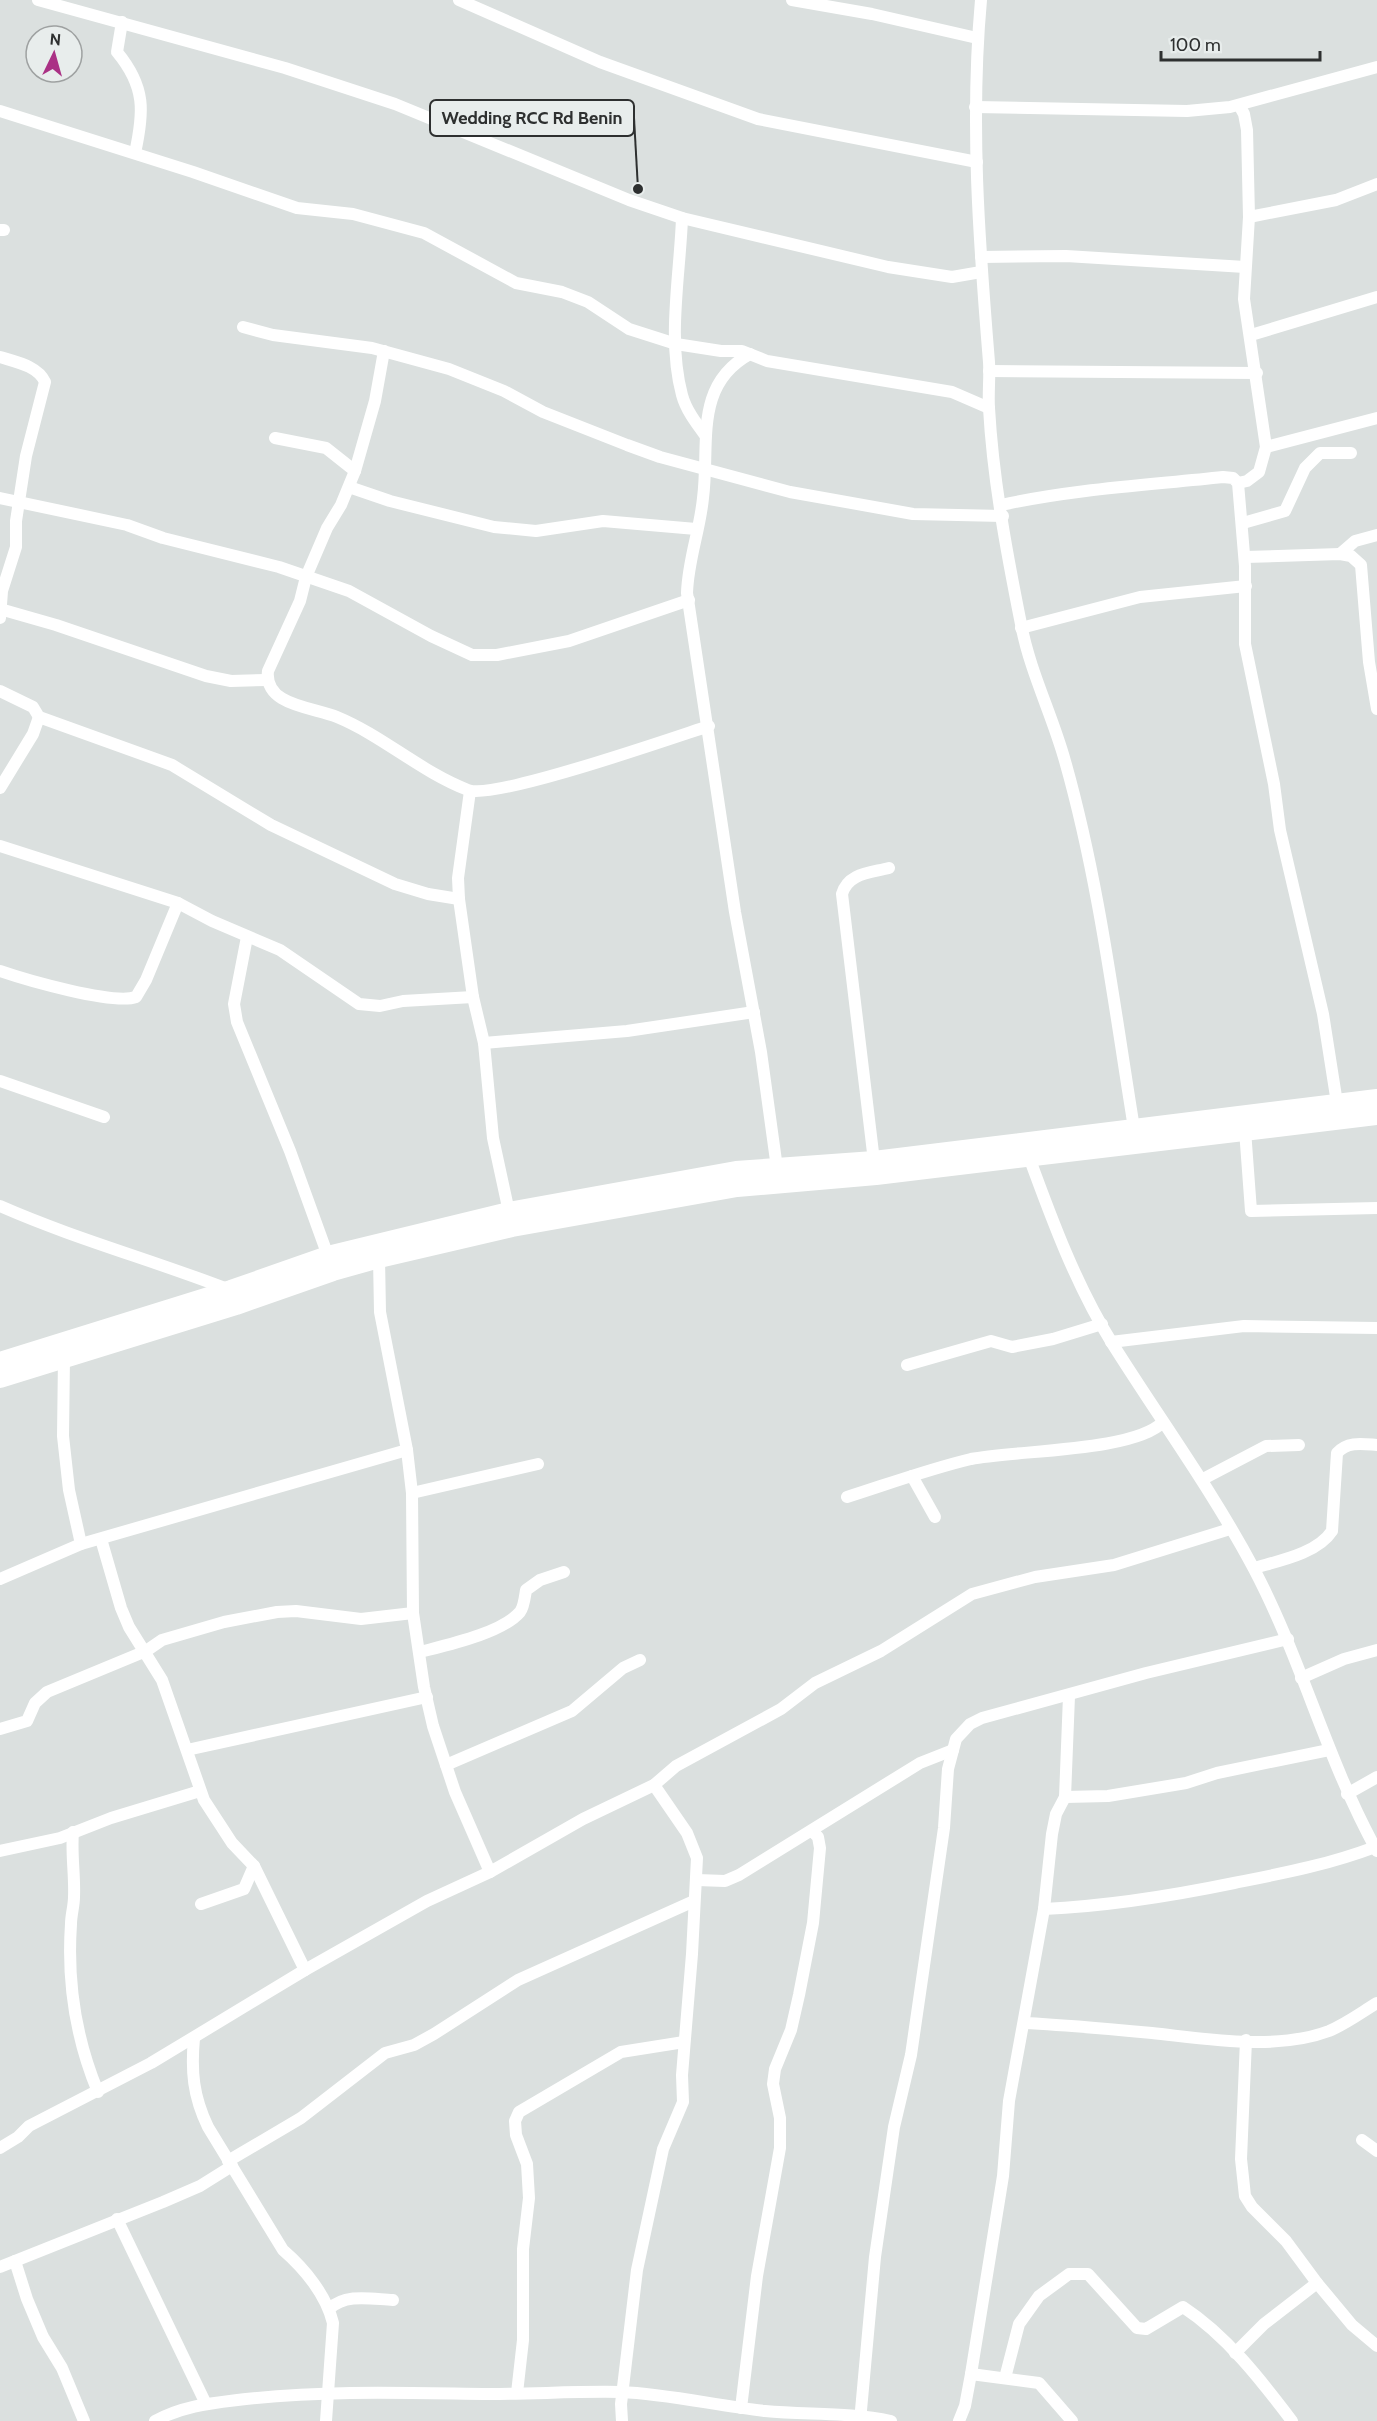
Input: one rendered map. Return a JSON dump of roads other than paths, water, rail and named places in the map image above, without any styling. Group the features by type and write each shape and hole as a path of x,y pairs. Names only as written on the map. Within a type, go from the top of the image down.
{"highway":[{"path":"0,1362 231,1290 328,1256 509,1212 736,1171 874,1161 1377,1099"},
{"path":"0,1378 379,1258 512,1227 737,1187 876,1175 1377,1115"}],"street":[{"path":"38,0 285,68 395,104 629,200 682,218 888,267 952,277 981,272"},
{"path":"459,0 600,62 758,119 976,162"},
{"path":"792,0 872,14 977,39"},
{"path":"981,0 977,39 976,162 981,272 989,371 989,408 1002,510 1022,628 1037,686 1065,759 1095,887 1134,1128"},
{"path":"122,22 117,52 130,71 143,112 135,153"},
{"path":"975,107 1187,111 1239,105 1377,67"},
{"path":"1238,483 1247,481 1258,472 1266,447 1257,373 1244,299 1249,216 1247,130 1239,105"},
{"path":"0,111 135,153 297,208 353,214 424,232 516,283 562,292 588,302 628,328 676,344 750,354 767,361 952,392 989,408"},
{"path":"1249,216 1329,202 1377,184"},
{"path":"682,218 676,344 682,395 692,418 705,435"},
{"path":"981,257 1066,256 1245,267"},
{"path":"1251,335 1377,297"},
{"path":"243,327 273,335 384,351 449,369 504,392 543,412 660,457 790,492 913,514 1002,510 1097,489 1223,477 1233,478 1238,483 1243,523 1246,586 1244,633 1251,680 1274,784 1280,830 1323,1014 1336,1103"},
{"path":"267,680 272,662 300,601 306,577 355,471 375,401 384,351"},
{"path":"750,354 727,368 712,397 705,435 708,448 703,498 688,577 689,600 733,901 754,1012 777,1168"},
{"path":"0,357 32,368 42,375 45,382 26,456 21,501 16,521 16,548 2,591 1,612 206,676 231,681 267,680"},
{"path":"989,371 1257,373"},
{"path":"1266,447 1377,418"},
{"path":"275,438 326,448 355,471"},
{"path":"1243,523 1285,511 1305,468 1320,453 1351,453"},
{"path":"349,487 390,501 494,527 536,531 603,521 696,530"},
{"path":"0,499 21,501 127,525 163,538 270,565 350,591 458,650 483,656 569,640 689,600"},
{"path":"0,499 16,521"},
{"path":"1340,554 1355,541 1377,535"},
{"path":"1245,556 1340,554 1351,556 1361,565 1368,653 1377,709"},
{"path":"1022,628 1140,597 1246,586"},
{"path":"267,680 284,700 346,722 470,791 495,789 545,778 709,726"},
{"path":"0,691 33,707 39,717 172,765 271,825 395,884 428,894 459,899"},
{"path":"0,788 33,734 39,717"},
{"path":"470,791 458,879 459,899 473,997 484,1043 493,1138 509,1212"},
{"path":"0,846 178,903 295,958 364,1005 380,1006 473,997"},
{"path":"874,1161 842,894 845,884 854,877 889,868"},
{"path":"0,971 44,984 120,1000 136,997 146,980 178,903"},
{"path":"247,937 234,1004 237,1022 290,1151 328,1256"},
{"path":"484,1043 627,1030 754,1012"},
{"path":"0,1081 104,1117"},
{"path":"1245,1130 1251,1211 1377,1209"},
{"path":"1029,1157 1067,1255 1111,1342 1203,1479 1254,1568 1288,1639 1347,1794 1376,1849 1321,1867 1279,1876 1099,1907 1044,1909"},
{"path":"0,1206 48,1228 156,1261 231,1290"},
{"path":"379,1258 381,1312 407,1450 411,1493 413,1613 427,1697 433,1726 446,1765 490,1872"},
{"path":"908,1365 984,1342 995,1340 1012,1347 1053,1339 1102,1324"},
{"path":"1111,1342 1244,1326 1377,1328"},
{"path":"64,1357 63,1436 69,1490 81,1544"},
{"path":"847,1497 972,1459 1090,1446 1129,1438 1157,1428 1163,1422"},
{"path":"1254,1568 1297,1554 1327,1539 1332,1532 1337,1453 1343,1447 1356,1444 1377,1445"},
{"path":"1203,1479 1266,1446 1299,1445"},
{"path":"0,1579 81,1544 407,1450"},
{"path":"411,1493 538,1464"},
{"path":"912,1476 935,1517"},
{"path":"0,2148 18,2137 29,2126 98,2092 194,2038 305,1970 427,1901 490,1872 583,1819 654,1785 676,1766 781,1709 815,1683 881,1651 972,1594 1035,1577 1114,1565 1230,1529"},
{"path":"101,1539 121,1608 129,1627 162,1680 200,1791 212,1815 254,1866 305,1970"},
{"path":"420,1652 488,1630 512,1619 522,1610 526,1590 540,1580 564,1572"},
{"path":"0,1730 27,1721 35,1703 47,1692 146,1651 162,1640 190,1631 259,1615 296,1611 361,1619 413,1613"},
{"path":"859,2418 874,2257 894,2127 911,2055 944,1828 948,1769 961,1733 982,1718 1069,1696 1146,1673 1288,1639"},
{"path":"1301,1678 1344,1659 1377,1650"},
{"path":"446,1765 572,1712 623,1668 640,1660"},
{"path":"959,2421 965,2406 971,2374 1003,2176 1009,2101 1044,1909 1052,1834 1056,1814 1065,1797 1069,1696"},
{"path":"187,1750 427,1697"},
{"path":"697,1880 725,1881 797,1836 812,1831 839,1811 920,1763 953,1750"},
{"path":"1065,1797 1108,1796 1186,1783 1217,1773 1329,1750"},
{"path":"1347,1794 1377,1777"},
{"path":"622,2421 623,2392 641,2246 663,2149 683,2102 681,2074 697,1880 693,1844 654,1785"},
{"path":"0,1851 60,1838 111,1818 200,1791"},
{"path":"733,2421 780,2148 780,2118 773,2084 775,2069 791,2030 813,1923 820,1848 818,1837 812,1831"},
{"path":"73,1832 71,1852 74,1896 70,1963 73,2002 86,2062 98,2092"},
{"path":"201,1904 244,1890 254,1866"},
{"path":"0,2267 200,2186 230,2163 301,2118 385,2053 414,2045 518,1980 694,1901"},
{"path":"1024,2023 1087,2026 1212,2042 1296,2040 1330,2030 1377,2003"},
{"path":"194,2038 192,2079 198,2106 283,2250 299,2267 329,2309 333,2323 326,2391 326,2421"},
{"path":"1246,2040 1241,2159 1245,2196 1252,2207 1286,2241 1352,2325 1377,2346"},
{"path":"517,2393 524,2340 524,2249 529,2198 527,2164 516,2135 515,2121 519,2112 621,2052 684,2042"},
{"path":"1362,2140 1377,2151"},
{"path":"117,2219 206,2404"},
{"path":"15,2261 27,2299 43,2337 62,2368 84,2421"},
{"path":"1005,2378 1019,2324 1039,2296 1069,2274 1088,2274 1137,2328 1146,2329 1183,2307 1209,2324 1292,2421"},
{"path":"1235,2354 1264,2324 1317,2283"},
{"path":"329,2309 338,2300 350,2298 393,2300"},
{"path":"971,2374 1039,2383 1072,2421"},
{"path":"155,2421 186,2407 326,2391 623,2392 735,2408 891,2421"}],"place":[{"name":"Wedding RCC Rd Benin","path":"638,189"}]}
